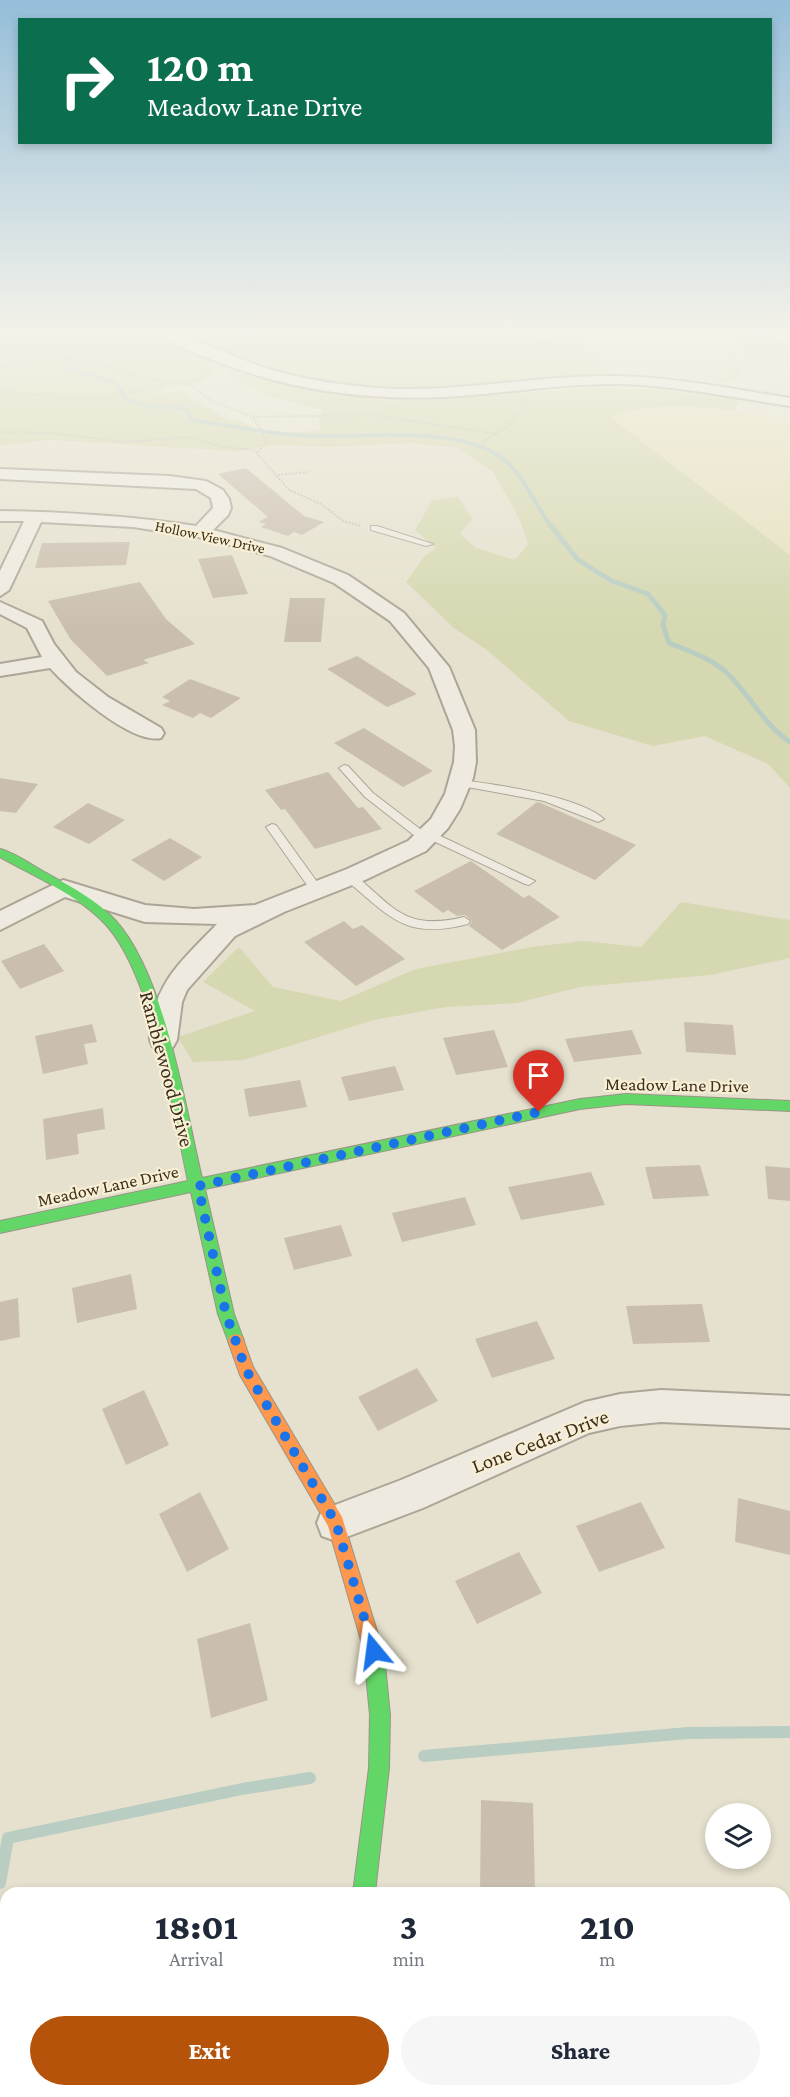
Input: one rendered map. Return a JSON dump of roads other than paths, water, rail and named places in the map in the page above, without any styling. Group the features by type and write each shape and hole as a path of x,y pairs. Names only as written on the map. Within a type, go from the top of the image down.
{"street":[{"path":"0,474 170,481 200,485 217,494 221,499 222,508 219,514 200,532"},
{"path":"36,515 0,597 35,625 53,661 102,703 153,733"},
{"name":"Hollow View Drive","path":"0,516 36,515 136,521 200,532 273,550 322,570 358,590 416,635 443,669 458,702 467,743 460,783 446,814 417,846 350,877 289,898 226,930 176,986 168,1002 163,1040"},
{"path":"0,670 53,661"},
{"name":"Ramblewood Drive","path":"0,852 95,908 113,924 128,946 163,1040 226,1314 246,1370 336,1523 374,1651 380,1716 379,1768 365,1887"},
{"path":"0,922 63,888"},
{"name":"Hollow View Drive","path":"63,888 131,911 161,915 191,917 259,913"},
{"name":"Meadow Lane Drive","path":"0,1227 580,1104 626,1099 790,1106"},
{"name":"Lone Cedar Drive","path":"336,1523 410,1496 585,1418 620,1410 661,1406 790,1412"}],"lane":[{"path":"374,528 429,544"},
{"path":"344,768 369,795 426,836 529,881"},
{"path":"460,783 496,788 572,805 598,819"},
{"path":"272,827 316,889"},
{"path":"350,877 407,923 424,929 464,921"}],"waterway":[{"path":"288,434 315,436 410,435 459,440 481,447 499,456 516,472 553,529"},
{"path":"552,527 577,559 610,580 648,594 665,615 663,625 669,643 700,655 721,668 772,727 790,742"},
{"path":"424,1756 688,1733 790,1732"},
{"path":"0,1883 8,1838 242,1789 310,1778"}]}
